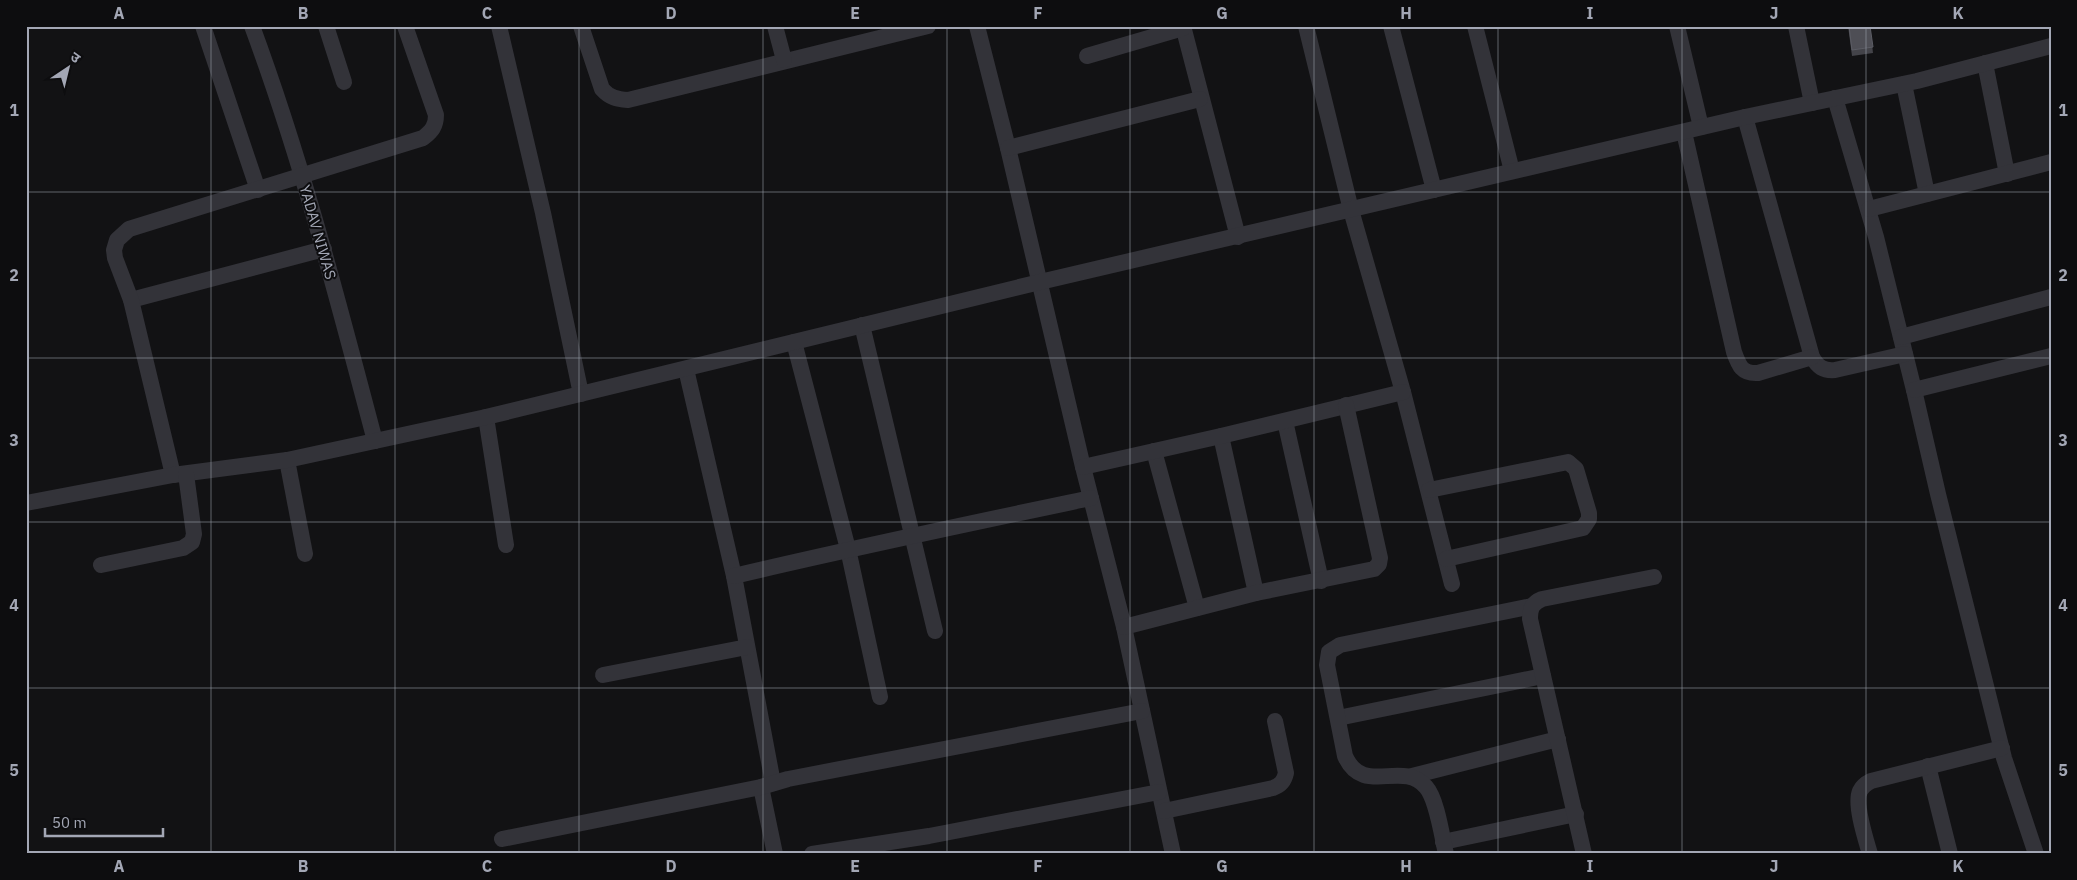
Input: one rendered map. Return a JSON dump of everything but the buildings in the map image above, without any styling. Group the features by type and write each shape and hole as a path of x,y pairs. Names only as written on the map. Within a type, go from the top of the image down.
{"street":[{"path":"203,26 258,190"},
{"name":"YADAV NIWAS","path":"252,26 324,249 375,441"},
{"path":"326,26 344,82"},
{"path":"101,565 183,548 192,542 194,534 131,300 115,258 114,250 117,240 129,229 423,138 436,123 436,115 405,26"},
{"path":"499,26 581,394"},
{"path":"581,26 598,81 607,95 615,99 628,100 928,26"},
{"path":"775,26 784,60"},
{"path":"977,26 1008,148 1083,467 1124,627 1173,854"},
{"path":"1306,26 1351,210 1403,392 1452,584"},
{"path":"1391,26 1434,190"},
{"path":"1475,26 1512,171"},
{"path":"1677,26 1701,127"},
{"path":"1796,26 1812,103"},
{"path":"1086,56 1183,27 1200,99 1238,237"},
{"path":"26,503 179,475 287,460 486,417 1040,282 1701,127 1904,84 2051,46"},
{"path":"1985,63 2007,174"},
{"path":"1904,84 1927,194"},
{"path":"1835,98 1869,209 2002,748 2036,854"},
{"path":"1008,148 1200,99"},
{"path":"1745,117 1812,357 1820,368 1827,370 1906,354"},
{"path":"1684,132 1738,366 1751,373 1758,373 1812,357"},
{"path":"1869,209 2051,162"},
{"path":"131,300 324,249"},
{"path":"1901,337 2051,297"},
{"path":"862,325 935,631"},
{"path":"794,342 848,550 880,697"},
{"path":"1914,390 2051,356"},
{"path":"686,369 734,576 747,647 775,854"},
{"path":"1083,467 1154,452 1403,392"},
{"path":"1124,627 1256,593 1370,571 1379,564 1380,558 1346,405"},
{"path":"486,417 506,545"},
{"path":"1285,421 1321,581"},
{"path":"1221,436 1256,593"},
{"path":"1154,452 1197,608"},
{"path":"287,460 305,554"},
{"path":"1429,490 1568,462 1576,469 1589,513 1589,519 1583,528 1446,559"},
{"path":"734,576 1091,498"},
{"path":"1584,854 1530,619 1532,606 1536,601 1542,599 1654,577"},
{"path":"1532,606 1340,645 1329,652 1327,665 1345,756 1353,771 1366,776 1412,776 1558,739"},
{"path":"603,675 747,647"},
{"path":"1338,718 1543,676"},
{"path":"502,838 1142,711"},
{"path":"1164,811 1279,786 1284,780 1286,773 1275,721"},
{"path":"1870,854 1859,807 1860,790 1871,780 2002,748"},
{"path":"1928,766 1950,854"},
{"path":"1412,776 1427,787 1432,796 1444,848 1576,814"},
{"path":"812,854 929,836 1160,792"}]}
